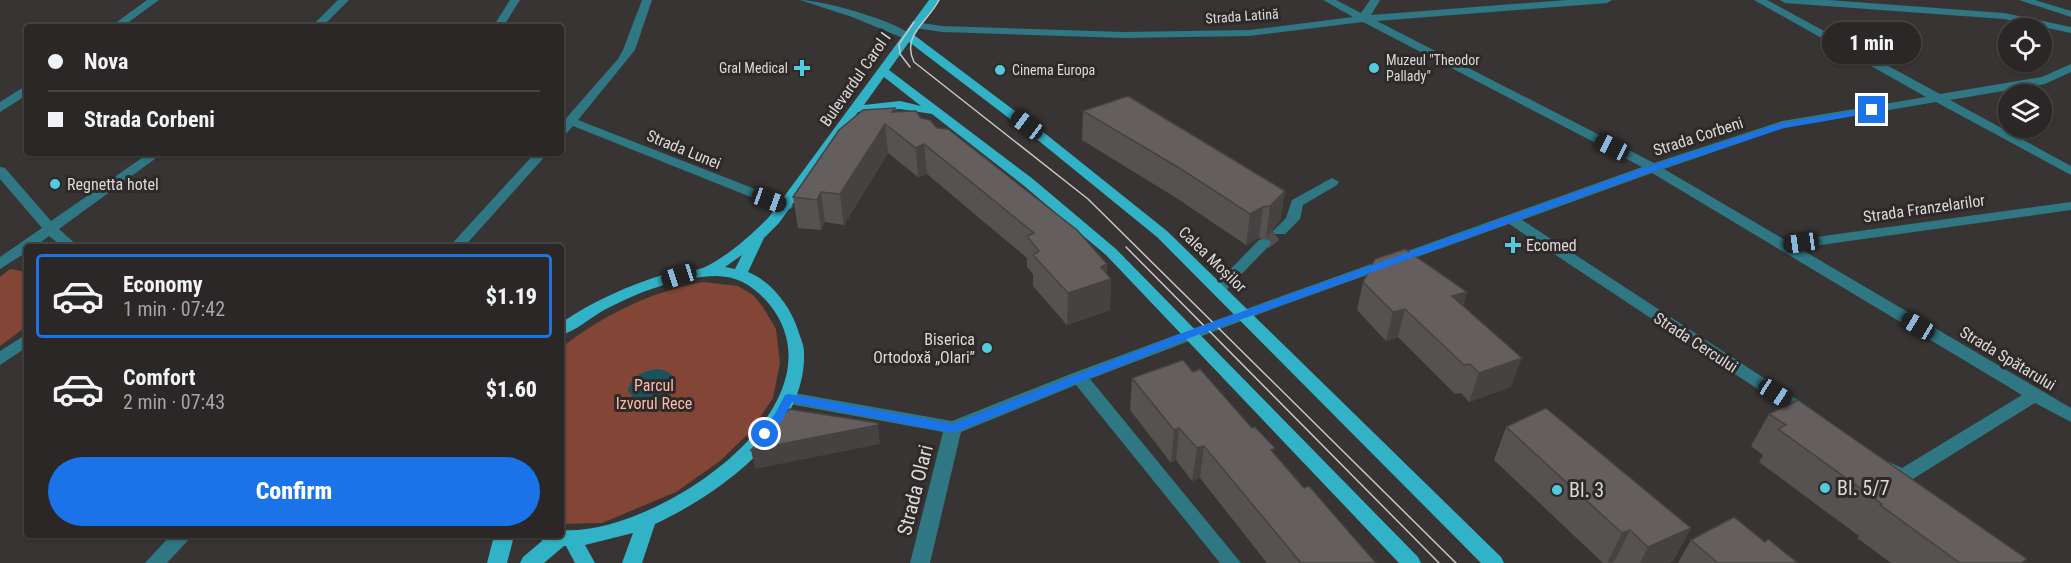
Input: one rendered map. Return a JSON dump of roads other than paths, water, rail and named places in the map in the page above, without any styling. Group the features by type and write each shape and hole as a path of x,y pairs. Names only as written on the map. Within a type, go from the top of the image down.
{"main road":[{"name":"Bulevardul Carol I","path":"709,272 759,235 786,206 915,25 931,8 934,0"},
{"name":"Calea Moșilor","path":"907,36 1162,234 1494,563"},
{"path":"883,71 1028,182 1111,252 1411,563"},
{"path":"856,110 900,105 936,113"},
{"name":"Bulevardul Carol I","path":"740,274 759,235"},
{"path":"564,328 582,315 627,293 679,276 709,272 740,274 760,287 782,308 795,335 797,365 789,398 779,416 750,452 715,480 680,504 647,519 599,535 564,538"},
{"path":"632,563 647,519"},
{"path":"497,563 503,538"},
{"path":"530,563 561,538 585,563"}],"street":[{"path":"119,24 154,0"},
{"path":"319,24 344,0"},
{"path":"500,24 515,0"},
{"path":"566,126 622,61 629,50 647,0"},
{"path":"805,0 856,15 907,36"},
{"name":"Strada Spătarului","path":"1328,0 1653,168 2071,417"},
{"path":"1364,19 1375,0"},
{"name":"Strada Latină","path":"915,25 1124,35 1248,33 1364,19 1607,0"},
{"path":"1760,0 2071,171"},
{"path":"1785,0 2004,16 2071,30"},
{"path":"2004,16 2024,0 2071,14"},
{"name":"Strada Corbeni","path":"1244,314 1653,168 1782,125 2045,80 2071,67"},
{"path":"0,108 24,91"},
{"name":"Strada Lunei","path":"566,126 786,206"},
{"path":"30,244 154,156"},
{"path":"459,244 539,156"},
{"path":"0,171 51,230 68,244"},
{"path":"1280,231 1293,219 1297,203 1332,182"},
{"name":"Strada Franzelarilor","path":"1782,246 2071,206"},
{"name":"Strada Cercului","path":"1511,219 1824,426"},
{"path":"1218,290 1264,243"},
{"path":"0,264 24,248"},
{"path":"953,428 1079,376 1244,314"},
{"path":"0,359 24,341"},
{"path":"1079,376 1231,563"},
{"path":"1873,458 1902,477 2035,395"},
{"name":"Strada Olari","path":"789,398 953,428 920,563"},
{"path":"155,563 180,538"}],"water":[{"path":"658,369 670,374 674,380 672,388 656,399 645,401 635,398 628,390 632,381 643,373"}],"tunnel":[{"path":"1264,243 1280,231"}],"tram line":[{"path":"939,0 913,36 911,52 914,62 1088,199 1456,563"},
{"path":"910,67 900,54 899,44 914,22"},
{"path":"1126,247 1439,563"}],"place":[{"name":"Gral Medical","path":"802,68"},
{"name":"Muzeul \"Theodor Pallady\"","path":"1374,68"},
{"name":"Cinema Europa","path":"1000,70"},
{"name":"Regnetta hotel","path":"55,184"},
{"name":"Ecomed","path":"1513,245"},
{"name":"Biserica Ortodoxă „Olari”","path":"987,348"},
{"name":"Bl. 5/7","path":"1825,488"},
{"name":"Bl. 3","path":"1557,490"}],"park label":[{"name":"Parcul Izvorul Rece","path":"654,394"}]}
